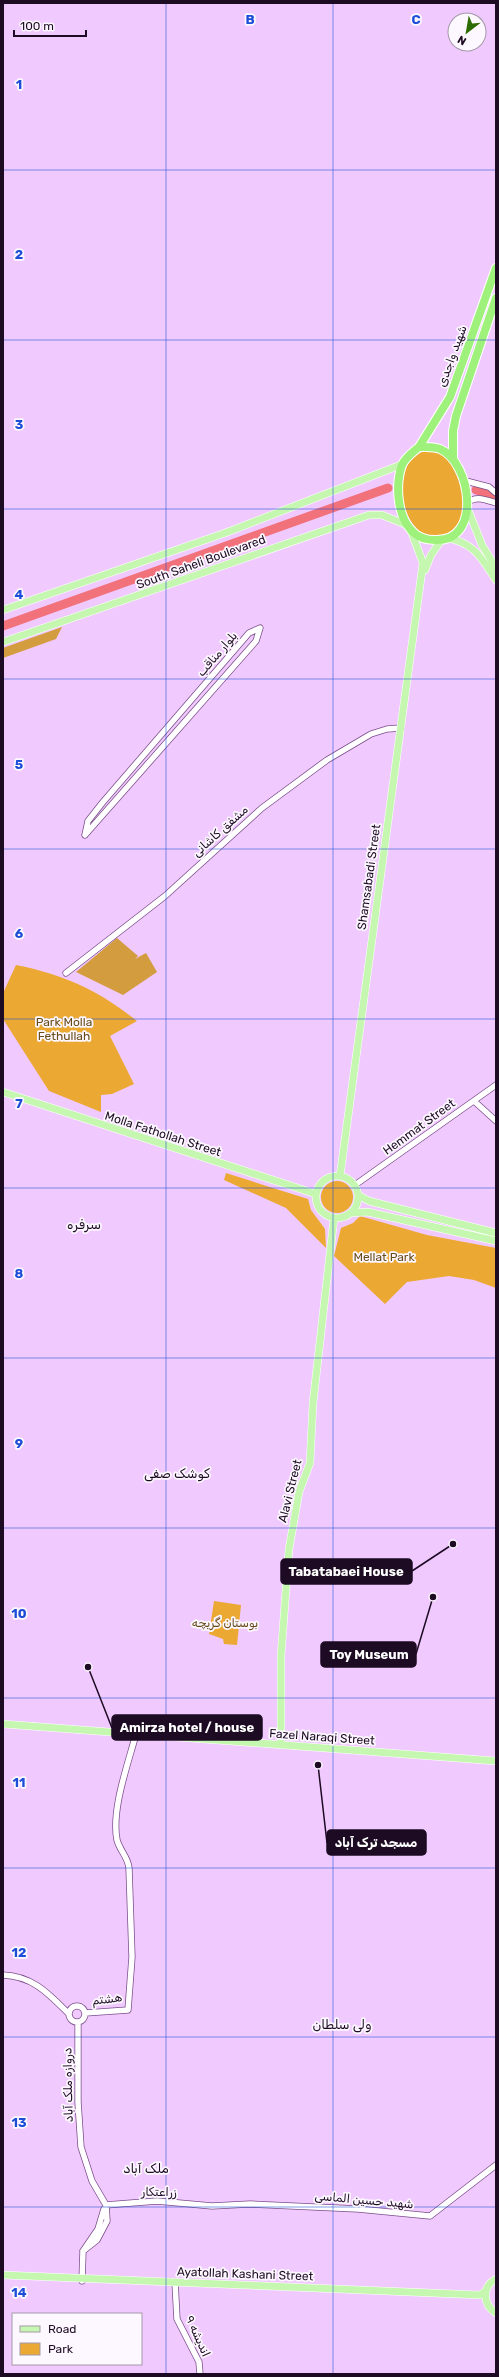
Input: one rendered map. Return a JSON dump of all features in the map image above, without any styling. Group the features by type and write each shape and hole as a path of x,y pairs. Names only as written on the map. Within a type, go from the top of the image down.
{"highway":[{"name":"شهید واجدی","path":"419,447 450,397 496,268"},
{"name":"شهید واجدی","path":"453,458 453,431 456,416 496,298"},
{"path":"419,447 439,448 453,458 462,480 467,505 466,521 462,527 445,539 426,539 409,527 400,505 398,496 402,464 419,447"}],"main road":[{"name":"South Saheli Boulevared","path":"3,610 225,533 402,464"},
{"path":"467,505 482,545 496,568"},
{"name":"South Saheli Boulevared","path":"3,642 369,515 382,515 409,527"},
{"path":"409,527 422,555 423,563 421,582"},
{"path":"421,582 431,555 445,539 465,542 479,555 496,580"},
{"name":"Shamsabadi Street","path":"340,1176 421,582"},
{"name":"Molla Fathollah Street","path":"3,1092 316,1194"},
{"path":"340,1176 355,1185 358,1195 356,1208 346,1217 334,1218 320,1210 316,1194 322,1182 327,1179 340,1176"},
{"path":"358,1195 369,1201 496,1233"},
{"path":"351,1213 368,1212 496,1241"},
{"name":"Alavi Street","path":"280,1745 281,1656 289,1549 299,1492 310,1463 313,1403 334,1218"},
{"name":"Fazel Naraqi Street","path":"3,1724 496,1762"},
{"name":"Ayatollah Kashani Street","path":"3,2276 448,2296 480,2298 486,2301"},
{"path":"496,2279 489,2285 486,2292 486,2301 496,2313"},
{"name":"Ayatollah Kashani Street","path":"175,2284 480,2295 486,2292"}],"street":[{"path":"462,480 489,487 496,493"},
{"path":"467,505 474,499 480,498 496,503"},
{"name":"بلوار مناقب","path":"260,628 256,641 85,835 88,821 128,772 249,633 260,628"},
{"name":"مشفق کاشانی","path":"66,974 165,896 262,808 321,765 371,734 387,729 401,728"},
{"name":"Hemmat Street","path":"355,1185 496,1085"},
{"path":"474,1101 496,1122"},
{"name":"هشتم","path":"85,2013 128,2010 132,1957 129,1864 118,1841 116,1820 136,1734"},
{"path":"3,1975 15,1975 31,1981 44,1989 69,2014 72,2020 78,2022 84,2018 85,2013 82,2008 77,2006 72,2008 69,2014"},
{"name":"دروازه ملک آباد","path":"78,2022 78,2102 81,2147 92,2181 106,2205"},
{"name":"شهید حسین الماسی","path":"212,2206 250,2204 312,2206 430,2216 496,2165"},
{"name":"زراعتکار","path":"106,2205 157,2201 212,2206"},
{"path":"82,2280 83,2251 97,2240 106,2227 106,2205"},
{"name":"اندیشه ۹","path":"175,2284 177,2319 199,2362 200,2374"}],"green space":[{"path":"428,450 437,452 445,457 451,464 459,481 463,501 463,513 461,520 455,528 450,532 435,537 422,533 411,522 404,506 402,489 404,472 413,458"},
{"name":"Park Molla Fethullah","path":"16,965 66,979 80,985 109,1001 137,1021 110,1036 134,1084 112,1094 101,1095 101,1112 49,1091 3,1019 3,993"},
{"path":"226,1173 308,1199 311,1210 325,1229 326,1248 286,1208 224,1180"},
{"path":"334,1181 340,1181 350,1188 353,1197 352,1203 346,1210 340,1213 334,1213 324,1206 321,1200 321,1194 328,1184"},
{"name":"Mellat Park","path":"360,1216 427,1235 496,1248 496,1288 474,1280 449,1276 407,1282 385,1304 334,1256 341,1228 353,1223"},
{"name":"بوستان گریچه","path":"214,1601 241,1605 237,1645 224,1644 223,1639 209,1634"}],"shaded area":[{"path":"62,627 56,639 3,658 3,648"},
{"path":"117,938 138,956 135,959 146,953 157,972 123,995 76,972"}],"waterway":[{"path":"3,626 388,488"},
{"path":"476,490 494,495"}],"place":[{"name":"Tabatabaei House","path":"453,1544"},
{"name":"Toy Museum","path":"433,1597"},
{"name":"Amirza hotel / house","path":"88,1667"},
{"name":"مسجد ترک آباد","path":"318,1765"}],"district":[{"name":"سرفره","path":"84,1224"},
{"name":"کوشک صفی","path":"177,1473"},
{"name":"ولی سلطان","path":"342,2024"},
{"name":"ملک آباد","path":"146,2168"}]}
